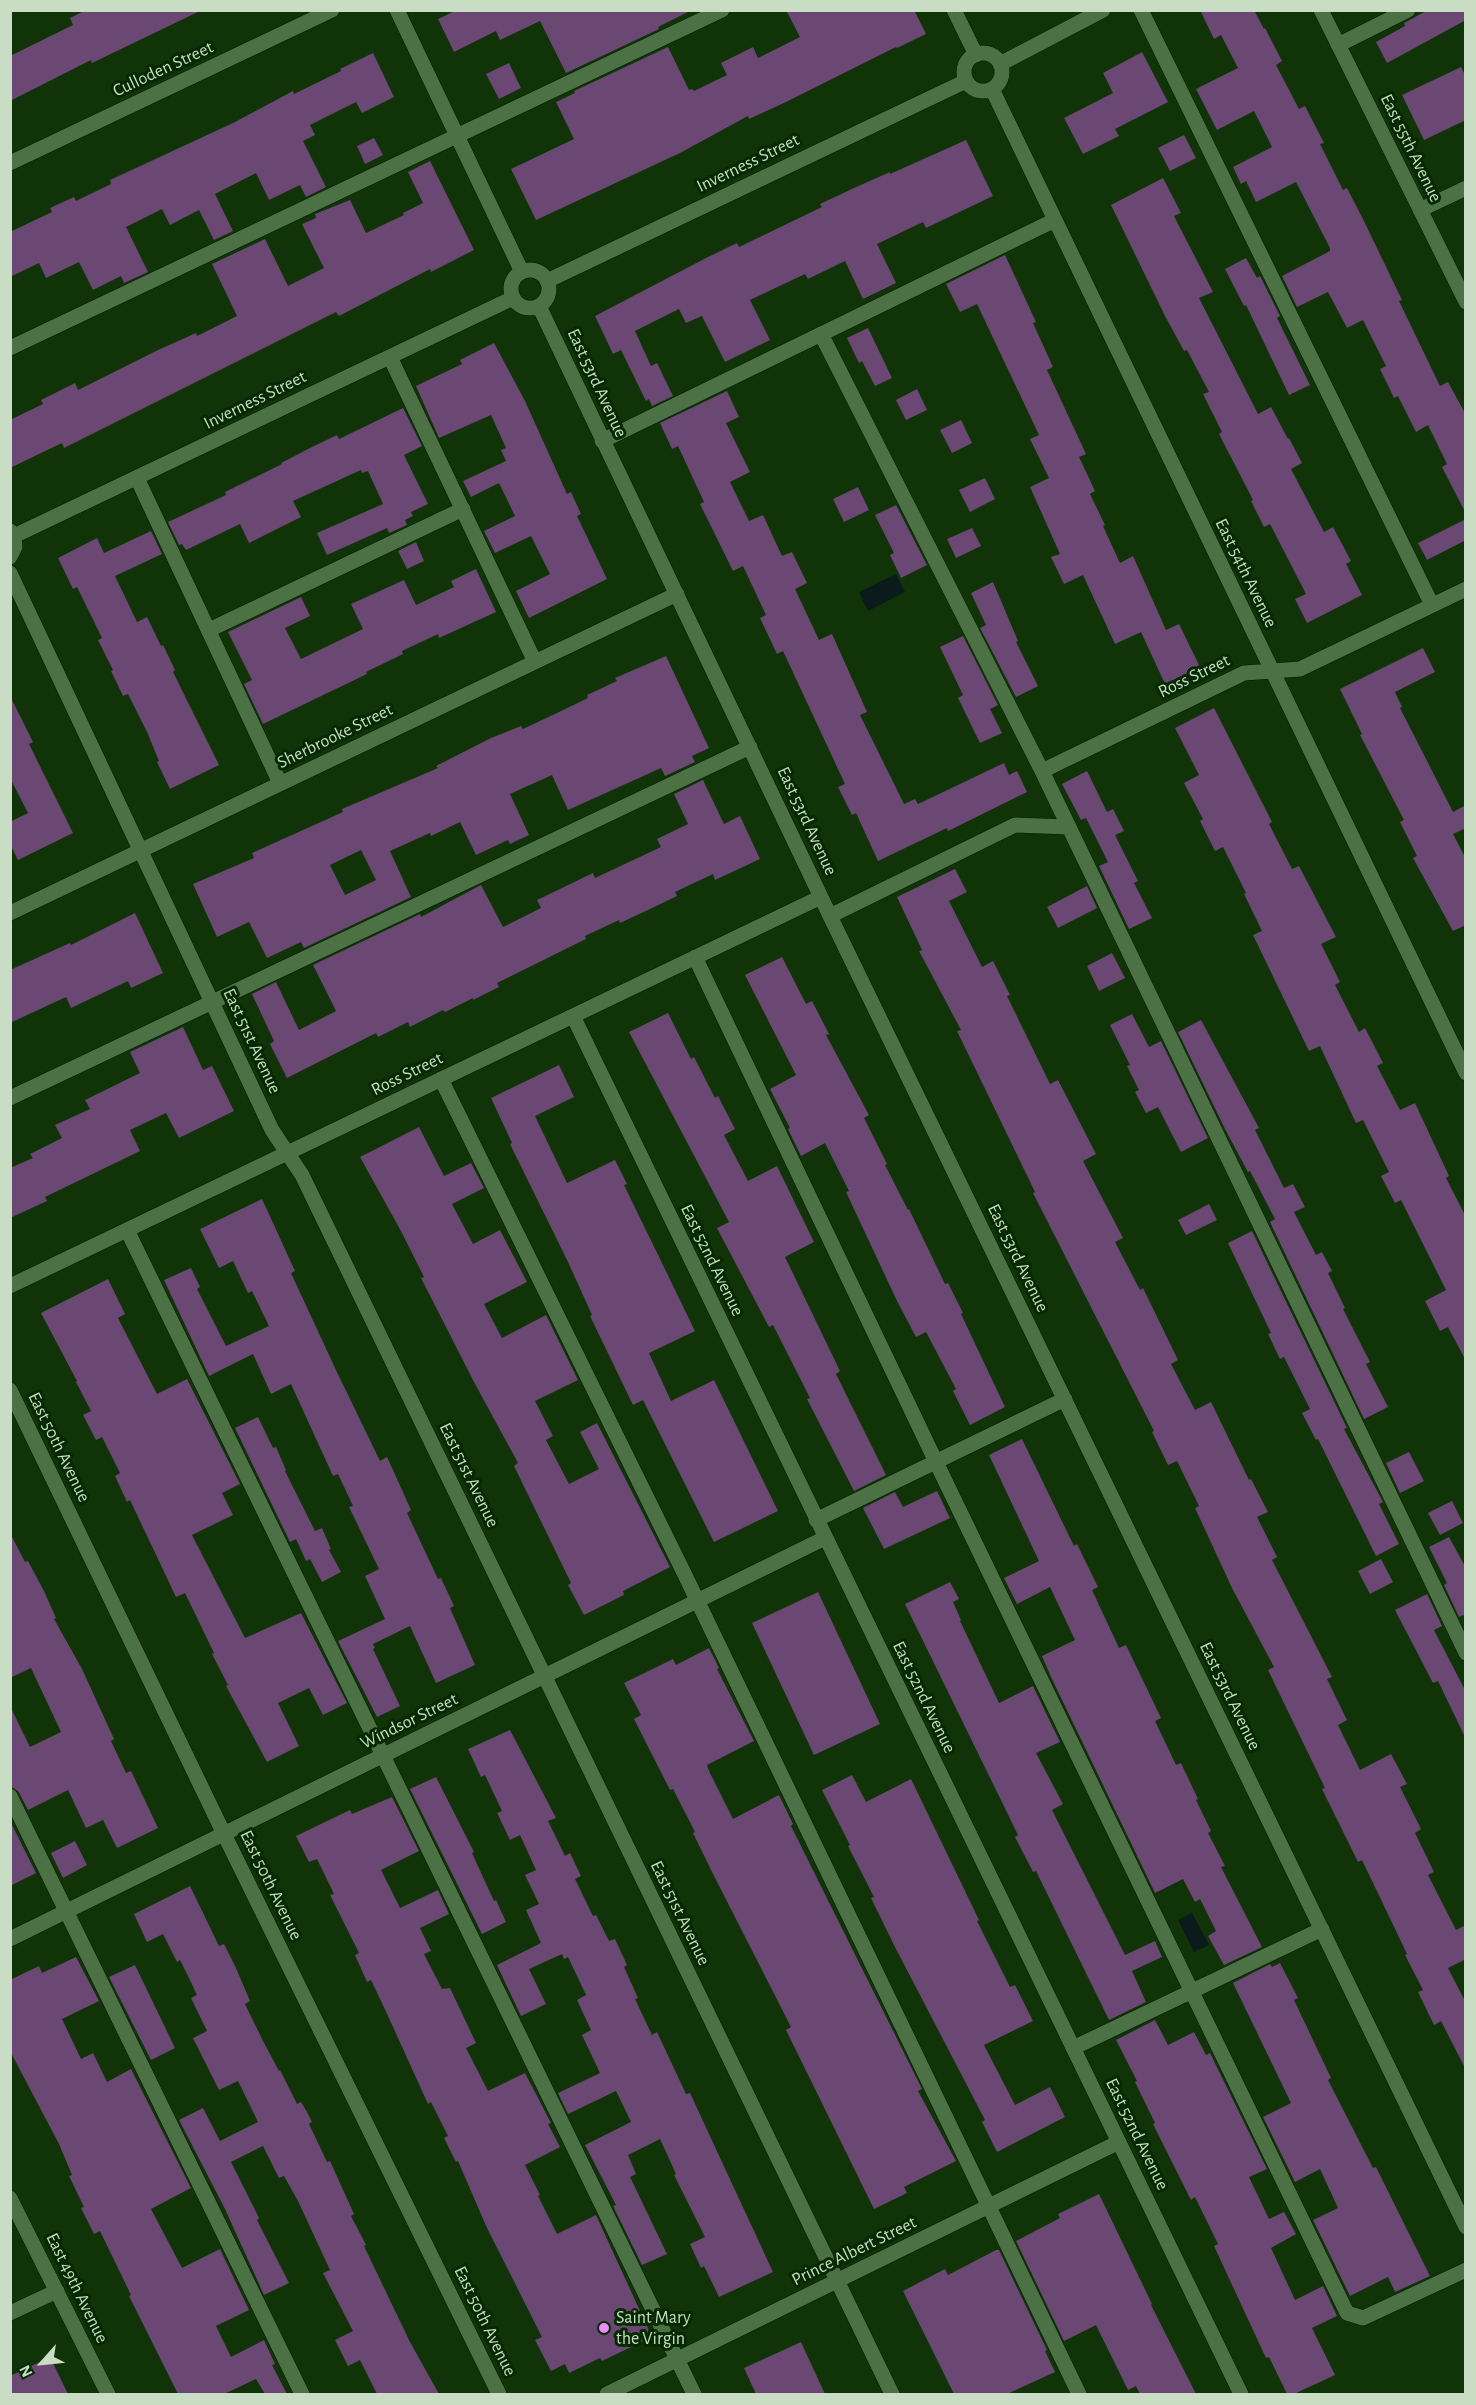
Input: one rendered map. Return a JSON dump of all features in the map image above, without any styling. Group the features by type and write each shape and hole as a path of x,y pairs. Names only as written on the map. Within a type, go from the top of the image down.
{"street":[{"name":"Culloden Street","path":"10,163 332,10"},
{"path":"397,10 522,272"},
{"path":"10,348 722,10"},
{"path":"954,10 976,55"},
{"path":"1000,64 1103,10"},
{"path":"1141,10 1432,605"},
{"name":"East 55th Avenue","path":"1321,10 1466,302"},
{"path":"1338,45 1408,10"},
{"path":"981,53 992,56 1000,64 1002,75 997,86 992,89 980,91 966,81 964,75 967,63 976,55 981,53"},
{"name":"Inverness Street","path":"547,281 966,81"},
{"name":"East 54th Avenue","path":"992,89 1466,1073"},
{"path":"1420,210 1466,188"},
{"path":"602,441 1055,220"},
{"path":"534,270 544,276 547,281 549,292 538,306 528,308 513,298 512,285 522,272 534,270"},
{"name":"Inverness Street","path":"12,533 137,478 513,298"},
{"name":"East 53rd Avenue","path":"538,306 830,916 1466,2227"},
{"path":"821,334 1042,771 1466,1653"},
{"path":"390,357 535,662"},
{"path":"137,478 280,783"},
{"path":"209,630 463,509"},
{"path":"10,557 15,547 12,533"},
{"name":"East 51st Avenue","path":"10,573 213,1001 272,1131 302,1175 892,2394"},
{"name":"Ross Street","path":"1042,771 1244,673 1300,669 1466,589"},
{"name":"Sherbrooke Street","path":"10,913 676,594"},
{"path":"10,1098 750,747"},
{"path":"830,916 1015,825 1069,827"},
{"name":"Ross Street","path":"10,1286 821,897"},
{"path":"695,957 1347,2313 1363,2318 1466,2270"},
{"name":"East 52nd Avenue","path":"573,1016 1241,2394"},
{"path":"441,1079 697,1601 1079,2394"},
{"path":"127,1230 694,2394"},
{"name":"East 50th Avenue","path":"10,1390 224,1834 499,2394"},
{"path":"816,1520 1065,1399"},
{"name":"Windsor Street","path":"10,1939 825,1538"},
{"path":"10,1796 302,2394"},
{"path":"1073,2049 1322,1929"},
{"name":"Prince Albert Street","path":"607,2394 1119,2142"},
{"name":"East 49th Avenue","path":"10,2198 108,2394"},
{"path":"10,2313 57,2291"}],"shaded area":[{"path":"896,574 905,592 868,611 859,592"},
{"path":"1192,1913 1209,1945 1194,1952 1178,1920"}],"building":[{"path":"86,10 202,10 92,63 91,60 10,101 10,56 73,25 70,18"},
{"path":"457,10 692,10 658,27 659,29 566,73 540,21 500,40 496,31 454,52 438,19"},
{"path":"786,10 914,10 926,34 786,102 749,119 748,116 680,153 536,220 511,169 574,139 556,102 575,93 574,91 668,47 689,90 694,91 727,75 721,63 753,47 758,58 800,37"},
{"path":"1200,10 1254,10 1265,28 1282,61 1276,65 1299,109 1305,106 1324,143 1320,144 1343,190 1347,188 1364,221 1440,386 1448,382 1466,415 1466,514 1442,467 1447,464 1428,425 1416,432 1398,396 1394,398 1380,369 1386,366 1363,320 1347,328 1328,292 1297,307 1282,276 1330,251 1330,248 1296,182 1256,202 1246,181 1241,184 1233,167 1272,147 1254,111 1217,130 1196,89 1238,68 1221,35 1214,39"},
{"path":"1428,10 1466,10 1466,20 1387,63 1376,42"},
{"path":"1142,52 1168,102 1115,129 1119,136 1083,154 1064,118 1113,93 1103,73"},
{"path":"373,53 394,97 362,113 356,102 310,125 315,135 303,141 326,187 306,197 300,185 269,200 256,173 215,194 233,231 214,240 199,210 170,225 162,209 126,227 148,272 124,283 121,276 93,290 79,262 46,278 39,263 10,277 10,232 52,212 50,208 74,197 76,201 111,184 110,180 233,123 293,91 294,94"},
{"path":"509,63 521,88 499,99 486,74"},
{"path":"1461,67 1466,77 1466,120 1424,140 1402,95"},
{"path":"1184,135 1196,158 1170,171 1158,148"},
{"path":"374,138 383,155 365,164 357,146"},
{"path":"966,140 993,196 926,228 923,222 877,244 896,283 863,299 845,261 808,279 805,274 750,300 770,340 725,362 702,316 686,323 679,309 635,331 651,366 657,363 673,396 652,406 649,399 646,401 621,350 613,354 595,316 737,243 739,247 822,207 820,204"},
{"path":"430,161 474,250 431,272 430,269 339,316 336,312 64,448 62,443 10,468 10,420 43,404 41,400 75,383 78,390 156,351 196,333 197,336 237,316 212,264 265,239 288,286 324,268 302,224 316,218 315,214 350,200 366,233 404,215 403,213 423,203 408,172"},
{"path":"1163,178 1181,213 1174,216 1213,292 1199,298 1258,414 1271,407 1289,438 1302,463 1291,469 1324,532 1333,527 1351,561 1346,564 1362,595 1307,623 1295,599 1306,594 1270,524 1264,527 1251,501 1253,500 1219,434 1222,432 1203,394 1209,392 1187,350 1184,351 1165,316 1111,205"},
{"path":"1005,255 1036,322 1033,323 1053,367 1047,370 1086,454 1079,457 1095,491 1090,494 1120,563 1133,556 1166,630 1179,624 1200,667 1165,684 1141,632 1115,644 1083,575 1064,584 1051,557 1060,554 1030,487 1049,478 1030,439 1039,435 977,304 960,312 946,284"},
{"path":"1246,258 1257,278 1260,276 1280,316 1277,318 1310,385 1289,395 1246,305 1244,306 1225,269"},
{"path":"868,328 892,378 875,386 862,361 859,363 847,338"},
{"path":"494,343 525,401 567,494 571,492 581,514 577,516 607,579 529,618 516,591 550,574 531,536 495,553 484,531 515,516 499,483 471,497 463,481 506,461 501,450 506,448 491,415 439,438 416,386 462,364 460,360"},
{"path":"917,389 927,410 906,420 896,400"},
{"path":"727,391 739,417 726,423 750,472 730,482 749,521 763,515 782,556 792,552 807,583 795,589 819,640 832,634 867,712 860,715 904,804 915,799 918,804 1004,763 1009,775 1017,771 1027,792 948,831 947,828 878,861 856,813 852,815 838,787 845,784 783,651 777,654 760,618 766,615 743,566 733,571 700,504 704,502 678,446 672,449 660,423"},
{"path":"403,408 422,446 404,455 428,504 411,512 413,516 405,520 407,525 389,533 387,528 327,555 317,533 383,504 368,471 362,473 361,470 293,501 301,517 249,543 240,524 186,550 182,544 179,545 168,522 226,495 225,492 310,448 337,435 339,439"},
{"path":"961,420 972,443 952,453 940,430"},
{"path":"985,478 995,499 970,512 959,490"},
{"path":"858,487 869,510 844,522 833,499"},
{"path":"896,505 927,565 901,578 890,555 894,553 875,515"},
{"path":"1466,519 1466,540 1427,560 1418,543"},
{"path":"972,528 981,546 956,558 947,539"},
{"path":"151,531 162,554 115,576 137,622 147,617 161,646 163,645 175,670 173,672 219,765 170,789 157,762 159,761 147,732 128,694 123,696 111,671 113,670 98,640 102,638 77,587 73,589 58,558 97,538 104,553"},
{"path":"416,542 424,561 407,569 398,551"},
{"path":"476,569 496,612 439,638 438,634 402,651 403,654 366,672 367,674 263,724 244,684 252,680 228,632 301,597 310,616 285,628 301,659 363,629 351,604 404,580 416,605 454,587 451,581"},
{"path":"993,582 1018,641 1016,642 1038,686 1016,697 980,628 986,625 971,593"},
{"path":"963,636 998,705 990,709 1002,733 980,743 958,698 963,695 940,647"},
{"path":"1423,648 1435,672 1395,692 1402,707 1400,708 1453,812 1466,805 1466,828 1453,834 1466,859 1466,925 1453,931 1413,858 1417,856 1400,822 1404,820 1360,735 1362,734 1340,689"},
{"path":"666,656 709,748 692,756 695,762 665,776 661,768 568,810 552,775 510,794 529,835 510,844 508,840 476,855 460,822 431,836 430,833 390,851 411,897 304,948 301,942 267,958 249,922 217,937 193,884 254,858 252,853 343,812 342,809 438,768 436,766 491,738 521,726 523,729 588,698 587,695 617,681 615,678","holes":["361,850 376,880 345,895 330,865"]},
{"path":"10,696 33,742 29,744 73,833 18,860 10,844 10,822 28,813 10,778"},
{"path":"1214,708 1272,822 1269,824 1292,869 1299,866 1336,937 1321,944 1340,982 1335,985 1359,1032 1365,1028 1383,1063 1377,1066 1400,1110 1415,1103 1449,1176 1446,1178 1466,1217 1466,1361 1448,1327 1440,1331 1425,1301 1446,1290 1401,1200 1395,1203 1381,1176 1389,1172 1363,1120 1356,1123 1320,1046 1309,1051 1253,935 1262,931 1244,894 1246,893 1223,847 1215,851 1200,821 1203,819 1184,783 1199,775 1175,728"},
{"path":"1087,771 1107,812 1113,809 1124,831 1115,835 1138,881 1134,883 1152,918 1129,929 1099,866 1108,862 1086,818 1081,820 1062,784"},
{"path":"703,780 724,824 740,816 760,859 715,880 713,874 675,892 677,896 620,923 619,920 585,936 586,939 497,983 499,987 473,1000 473,998 445,1012 443,1010 410,1027 408,1022 378,1037 376,1033 287,1078 270,1044 274,1041 252,994 276,982 299,1030 336,1011 313,965 420,914 421,917 481,885 503,927 541,908 537,900 593,873 595,878 661,847 657,839 688,824 674,794"},
{"path":"955,869 967,892 949,901 982,967 993,961 1010,995 1007,996 1050,1084 1058,1080 1096,1154 1083,1161 1123,1238 1115,1242 1140,1290 1143,1288 1178,1360 1171,1364 1195,1410 1211,1402 1249,1480 1251,1479 1268,1512 1257,1517 1277,1557 1272,1560 1332,1677 1327,1679 1347,1720 1338,1725 1360,1770 1391,1754 1407,1784 1400,1787 1421,1829 1415,1833 1434,1872 1428,1875 1456,1930 1466,1925 1466,1959 1448,1968 1466,2003 1466,2070 1441,2021 1434,2025 1418,1992 1423,1990 1405,1955 1407,1954 1362,1860 1358,1862 1322,1789 1325,1788 1268,1670 1274,1667 1232,1588 1195,1508 1199,1506 1177,1461 1168,1465 1152,1432 1154,1431 1033,1193 1035,1192 957,1031 961,1030 919,951 922,950 897,897"},
{"path":"1087,886 1097,908 1058,928 1047,907"},
{"path":"135,913 163,973 131,988 128,981 71,1008 66,997 10,1023 10,970 70,943 71,945"},
{"path":"1112,953 1125,978 1099,991 1087,966"},
{"path":"782,957 806,1004 812,1001 829,1034 826,1035 869,1115 864,1118 887,1164 885,1165 945,1284 948,1283 963,1313 961,1314 1005,1407 970,1425 953,1391 956,1389 926,1332 916,1337 897,1301 846,1192 849,1191 825,1143 801,1156 770,1089 796,1075 745,975"},
{"path":"668,1013 691,1059 694,1057 715,1098 718,1096 735,1129 724,1135 748,1181 777,1166 814,1242 785,1257 840,1371 836,1374 886,1475 854,1491 807,1399 810,1398 773,1325 769,1327 717,1228 729,1222 629,1032"},
{"path":"1132,1014 1149,1047 1161,1041 1208,1138 1181,1152 1158,1107 1146,1113 1135,1092 1139,1090 1127,1066 1130,1065 1110,1025"},
{"path":"1201,1020 1259,1128 1255,1130 1284,1188 1293,1184 1305,1207 1294,1212 1316,1255 1322,1252 1332,1271 1328,1273 1345,1308 1343,1309 1370,1362 1366,1364 1388,1407 1364,1419 1270,1222 1275,1219 1225,1129 1178,1032"},
{"path":"183,1027 203,1070 212,1066 234,1111 179,1138 166,1113 130,1130 140,1151 45,1197 47,1201 10,1218 10,1168 33,1158 30,1154 62,1138 55,1125 90,1109 85,1100 140,1073 130,1052"},
{"path":"559,1065 574,1097 535,1116 567,1183 615,1160 627,1184 624,1185 695,1331 649,1353 671,1401 714,1380 778,1511 714,1542 643,1400 633,1405 590,1316 592,1315 568,1262 510,1144 512,1143 491,1098"},
{"path":"419,1127 444,1176 471,1163 484,1188 452,1204 473,1244 500,1230 527,1282 484,1304 502,1338 546,1315 578,1380 535,1401 553,1436 546,1440 569,1484 599,1469 580,1432 597,1423 670,1567 623,1591 624,1595 584,1615 568,1585 571,1583 514,1466 518,1463 421,1278 424,1277 402,1233 360,1157"},
{"path":"262,1199 295,1271 291,1273 335,1368 380,1461 387,1457 398,1481 411,1510 407,1513 438,1579 441,1578 454,1606 450,1608 475,1665 436,1683 410,1626 373,1644 375,1648 373,1649 400,1706 377,1717 338,1641 385,1619 365,1576 379,1569 349,1507 353,1506 338,1474 333,1476 291,1384 271,1394 253,1354 209,1376 164,1280 191,1268 200,1287 197,1289 226,1346 269,1326 252,1291 248,1293 233,1261 219,1268 200,1229"},
{"path":"1209,1204 1217,1220 1186,1235 1178,1220"},
{"path":"1252,1231 1347,1428 1344,1429 1383,1502 1379,1504 1399,1544 1376,1556 1318,1439 1316,1440 1302,1413 1310,1409 1284,1357 1280,1359 1268,1334 1271,1333 1228,1243"},
{"path":"108,1279 125,1314 118,1318 157,1394 187,1379 240,1484 222,1493 233,1515 192,1535 245,1638 301,1613 347,1703 323,1715 309,1688 278,1703 299,1746 267,1762 226,1686 228,1685 212,1654 214,1653 185,1593 176,1597 130,1500 127,1502 115,1476 120,1473 102,1437 96,1440 83,1415 91,1411 41,1313"},
{"path":"258,1417 273,1448 276,1447 285,1471 315,1531 322,1528 331,1549 329,1550 341,1572 322,1582 310,1559 306,1561 296,1539 290,1542 235,1428"},
{"path":"1022,1439 1074,1546 1077,1544 1098,1587 1092,1590 1119,1648 1126,1645 1161,1718 1155,1721 1176,1765 1181,1763 1211,1831 1208,1833 1225,1866 1221,1867 1262,1947 1224,1965 1208,1936 1216,1931 1200,1899 1195,1902 1183,1879 1155,1893 1051,1677 1042,1656 1075,1640 1050,1587 1017,1604 1004,1578 1039,1561 989,1455"},
{"path":"1409,1452 1424,1481 1400,1493 1386,1463"},
{"path":"937,1491 950,1518 884,1549 863,1508 895,1492 903,1507"},
{"path":"1452,1501 1463,1523 1440,1535 1428,1513"},
{"path":"10,1533 44,1591 56,1618 54,1619 82,1669 114,1739 111,1741 126,1773 131,1771 158,1828 117,1848 103,1820 86,1828 68,1790 28,1810 18,1791 10,1786 10,1706 30,1747 61,1732 31,1668 10,1678"},
{"path":"1449,1537 1466,1568 1466,1619 1463,1615 1459,1617 1444,1585 1447,1583 1429,1547"},
{"path":"1381,1559 1393,1582 1370,1594 1358,1571"},
{"path":"950,1582 959,1599 953,1602 960,1621 999,1703 1033,1686 1060,1742 1036,1753 1063,1804 1052,1810 1125,1955 1155,1941 1162,1957 1132,1971 1146,2002 1109,2020 1036,1871 1033,1872 1015,1837 1018,1835 905,1604"},
{"path":"818,1592 880,1724 814,1755 752,1623"},
{"path":"1427,1594 1442,1626 1434,1630 1466,1692 1466,1739 1438,1681 1433,1683 1395,1610"},
{"path":"709,1648 719,1668 717,1669 754,1741 707,1765 709,1771 733,1819 779,1795 793,1824 791,1826 922,2089 918,2091 956,2161 904,2187 907,2193 874,2209 786,2030 791,2027 712,1872 693,1833 695,1832 673,1789 670,1790 634,1719 641,1715 624,1683 673,1659 676,1665"},
{"path":"510,1730 556,1818 548,1821 565,1856 570,1853 581,1876 575,1879 593,1916 596,1915 609,1941 615,1939 638,1998 635,1999 652,2035 657,2032 686,2094 690,2093 773,2272 719,2297 704,2266 701,2268 690,2244 705,2237 674,2175 676,2174 660,2139 628,2155 636,2174 630,2177 667,2254 642,2265 613,2206 616,2205 585,2145 631,2122 616,2091 568,2114 558,2093 600,2073 582,2035 591,2030 577,2000 586,1995 568,1957 564,1959 562,1954 529,1969 546,2004 521,2016 497,1965 541,1943 526,1910 539,1904 525,1875 536,1870 520,1835 510,1840 497,1813 502,1811 485,1775 481,1777 468,1749"},
{"path":"852,1775 866,1802 911,1779 1010,1987 1015,1985 1033,2021 984,2045 1015,2105 1050,2087 1065,2117 997,2152 982,2122 985,2120 895,1947 871,1898 874,1897 848,1846 850,1845 822,1790"},
{"path":"436,1777 506,1922 482,1934 410,1789"},
{"path":"392,1797 419,1851 381,1870 400,1908 438,1890 449,1914 420,1928 431,1951 424,1954 442,1989 450,1988 476,2043 466,2048 488,2091 525,2073 551,2123 548,2124 560,2147 525,2165 540,2195 538,2196 557,2234 596,2215 652,2337 602,2361 600,2358 569,2373 565,2364 551,2371 535,2340 542,2337 487,2228 458,2161 456,2162 444,2138 448,2136 431,2102 428,2104 371,1980 367,1982 355,1955 359,1953 330,1895 334,1894 317,1859 309,1862 296,1836 350,1810 352,1814"},
{"path":"10,1821 36,1873 10,1886"},
{"path":"75,1841 87,1865 63,1878 51,1853"},
{"path":"190,1886 219,1946 224,1944 236,1968 250,2001 245,2004 262,2039 297,2104 301,2102 312,2122 309,2124 327,2162 330,2161 354,2214 351,2216 366,2245 364,2246 410,2342 439,2394 377,2394 360,2360 348,2366 335,2340 353,2331 323,2273 330,2270 298,2201 284,2176 279,2178 263,2146 231,2162 289,2283 264,2295 225,2209 179,2120 203,2108 220,2141 258,2122 238,2081 219,2090 193,2038 207,2031 191,1998 197,1995 188,1976 180,1960 177,1962 163,1934 147,1942 134,1914"},
{"path":"76,1957 99,2001 62,2019 81,2059 93,2053 107,2082 131,2069 191,2188 151,2209 182,2268 220,2249 249,2310 216,2326 231,2357 264,2340 275,2364 272,2365 287,2394 265,2394 256,2379 224,2394 178,2394 129,2296 131,2295 100,2231 94,2234 81,2208 84,2207 69,2176 72,2175 59,2144 10,2051 10,1980 39,1966 42,1973"},
{"path":"1280,1963 1298,1998 1294,2000 1331,2078 1328,2080 1373,2168 1376,2167 1430,2276 1395,2292 1388,2277 1350,2296 1313,2220 1338,2208 1320,2169 1295,2182 1263,2117 1291,2103 1233,1983 1270,1964 1272,1967"},
{"path":"135,1965 175,2048 151,2060 109,1977"},
{"path":"1155,2020 1168,2045 1194,2032 1206,2055 1210,2053 1267,2169 1249,2177 1269,2219 1284,2212 1296,2234 1271,2248 1295,2300 1323,2286 1337,2316 1312,2328 1335,2375 1294,2394 1287,2394 1269,2357 1266,2358 1214,2246 1218,2244 1195,2197 1191,2200 1153,2124 1155,2123 1135,2082 1137,2081 1116,2040"},
{"path":"1099,2194 1196,2394 1140,2394 1136,2386 1128,2390 1096,2325 1064,2341 1016,2241 1060,2218 1058,2214"},
{"path":"999,2250 1047,2350 1045,2351 1055,2372 1007,2394 954,2394 903,2291 945,2269 948,2275"},
{"path":"801,2342 825,2394 756,2394 744,2368"},
{"path":"50,2357 68,2394 10,2394 10,2376"}],"place":[{"name":"Saint Mary the Virgin","path":"604,2328"}]}
